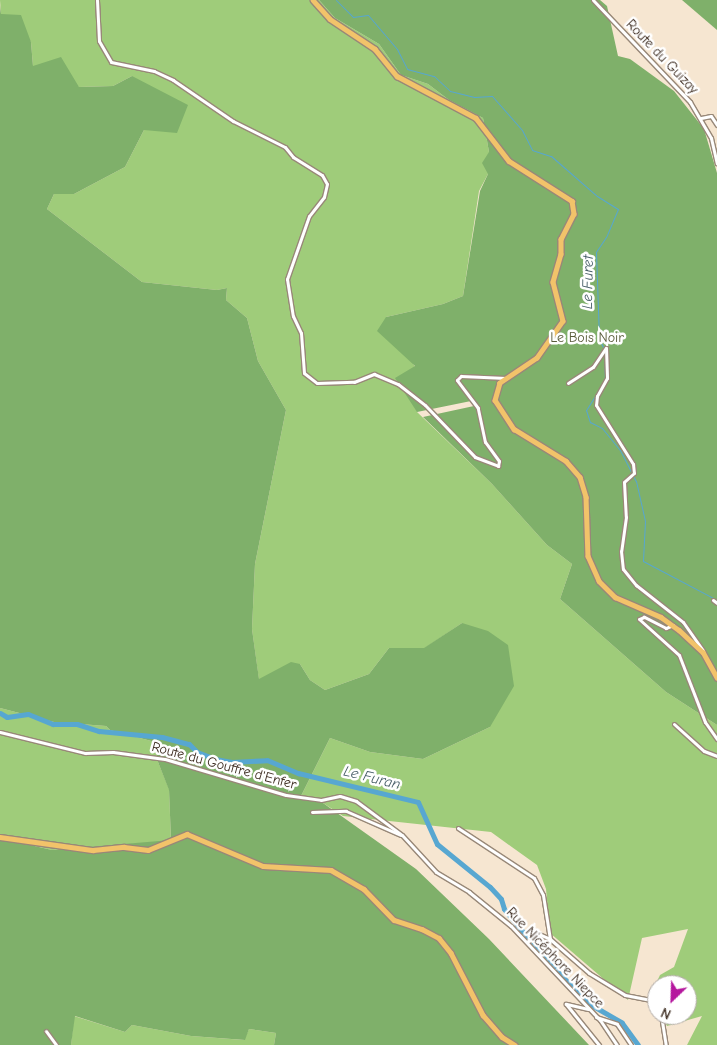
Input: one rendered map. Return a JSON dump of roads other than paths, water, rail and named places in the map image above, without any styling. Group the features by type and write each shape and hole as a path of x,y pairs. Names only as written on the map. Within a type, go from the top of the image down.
{"main road":[{"path":"313,0 330,19 375,49 397,76 476,118 509,161 572,201 574,214 561,239 561,254 553,282 563,321 541,355 500,383 495,400 511,426 566,461 580,477 586,497 588,556 599,582 619,599 674,625 703,652 717,677"},
{"path":"0,837 93,850 124,847 148,850 187,834 263,866 331,870 364,889 394,920 432,932 439,938 451,953 483,1015 502,1037 514,1045"}],"street":[{"path":"97,0 99,41 111,62 154,71 173,80 233,121 285,146 293,157 316,170 327,184 324,197 310,216 287,279 293,316 301,333 304,373 317,383 354,382 374,374 398,384 425,405 475,457 498,466 499,461 485,442 478,408 457,380 461,376 506,378"},
{"name":"Route du Guizay","path":"593,0 682,91 701,118 711,138 717,162"},
{"path":"701,118 711,116 717,125"},
{"path":"568,383 598,362 604,349 607,378 597,396 596,405 633,464 633,473 624,482 626,517 621,551 623,569 636,585 684,622 703,652"},
{"path":"713,600 717,603"},
{"path":"674,625 666,628 644,617 639,620 679,655 705,722 717,740"},
{"path":"674,724 704,751 717,756"},
{"name":"Route du Gouffre d'Enfer","path":"0,732 85,753 113,752 165,759 286,795 321,800 348,798 402,834"},
{"path":"312,812 346,811 380,824 398,836 402,834"},
{"path":"458,828 534,878 543,894 550,939"},
{"name":"Rue Nicéphore Niepce","path":"402,834 436,872 482,901 527,942 596,1017 617,1045"},
{"path":"527,942 539,934 550,939 589,973 625,995 647,999"},
{"path":"588,1009 566,1004 598,1045"},
{"path":"596,1017 617,1024 631,1045"},
{"path":"663,1025 666,1045"},
{"path":"46,1031 56,1045"}],"waterway":[{"name":"Le Furet","path":"336,0 353,17 368,15 397,49 407,69 434,76 450,91 474,97 492,96 522,130 532,150 551,156 597,196 618,209 606,237 596,252 599,339 604,349"},
{"name":"Le Furet","path":"604,353 605,379"},
{"name":"Le Furet","path":"600,388 586,410 590,422 602,428 620,450 636,481 645,521 643,561 717,600"},
{"name":"Le Furan","path":"0,713 7,717 28,714 53,724 77,724 99,731 162,737 189,744 197,752 215,759 232,762 267,760 298,773 418,802 437,844 490,887 501,899 504,909 549,963 588,1003 622,1023 638,1045"}],"park label":[{"name":"Le Bois Noir","path":"587,338"}]}
